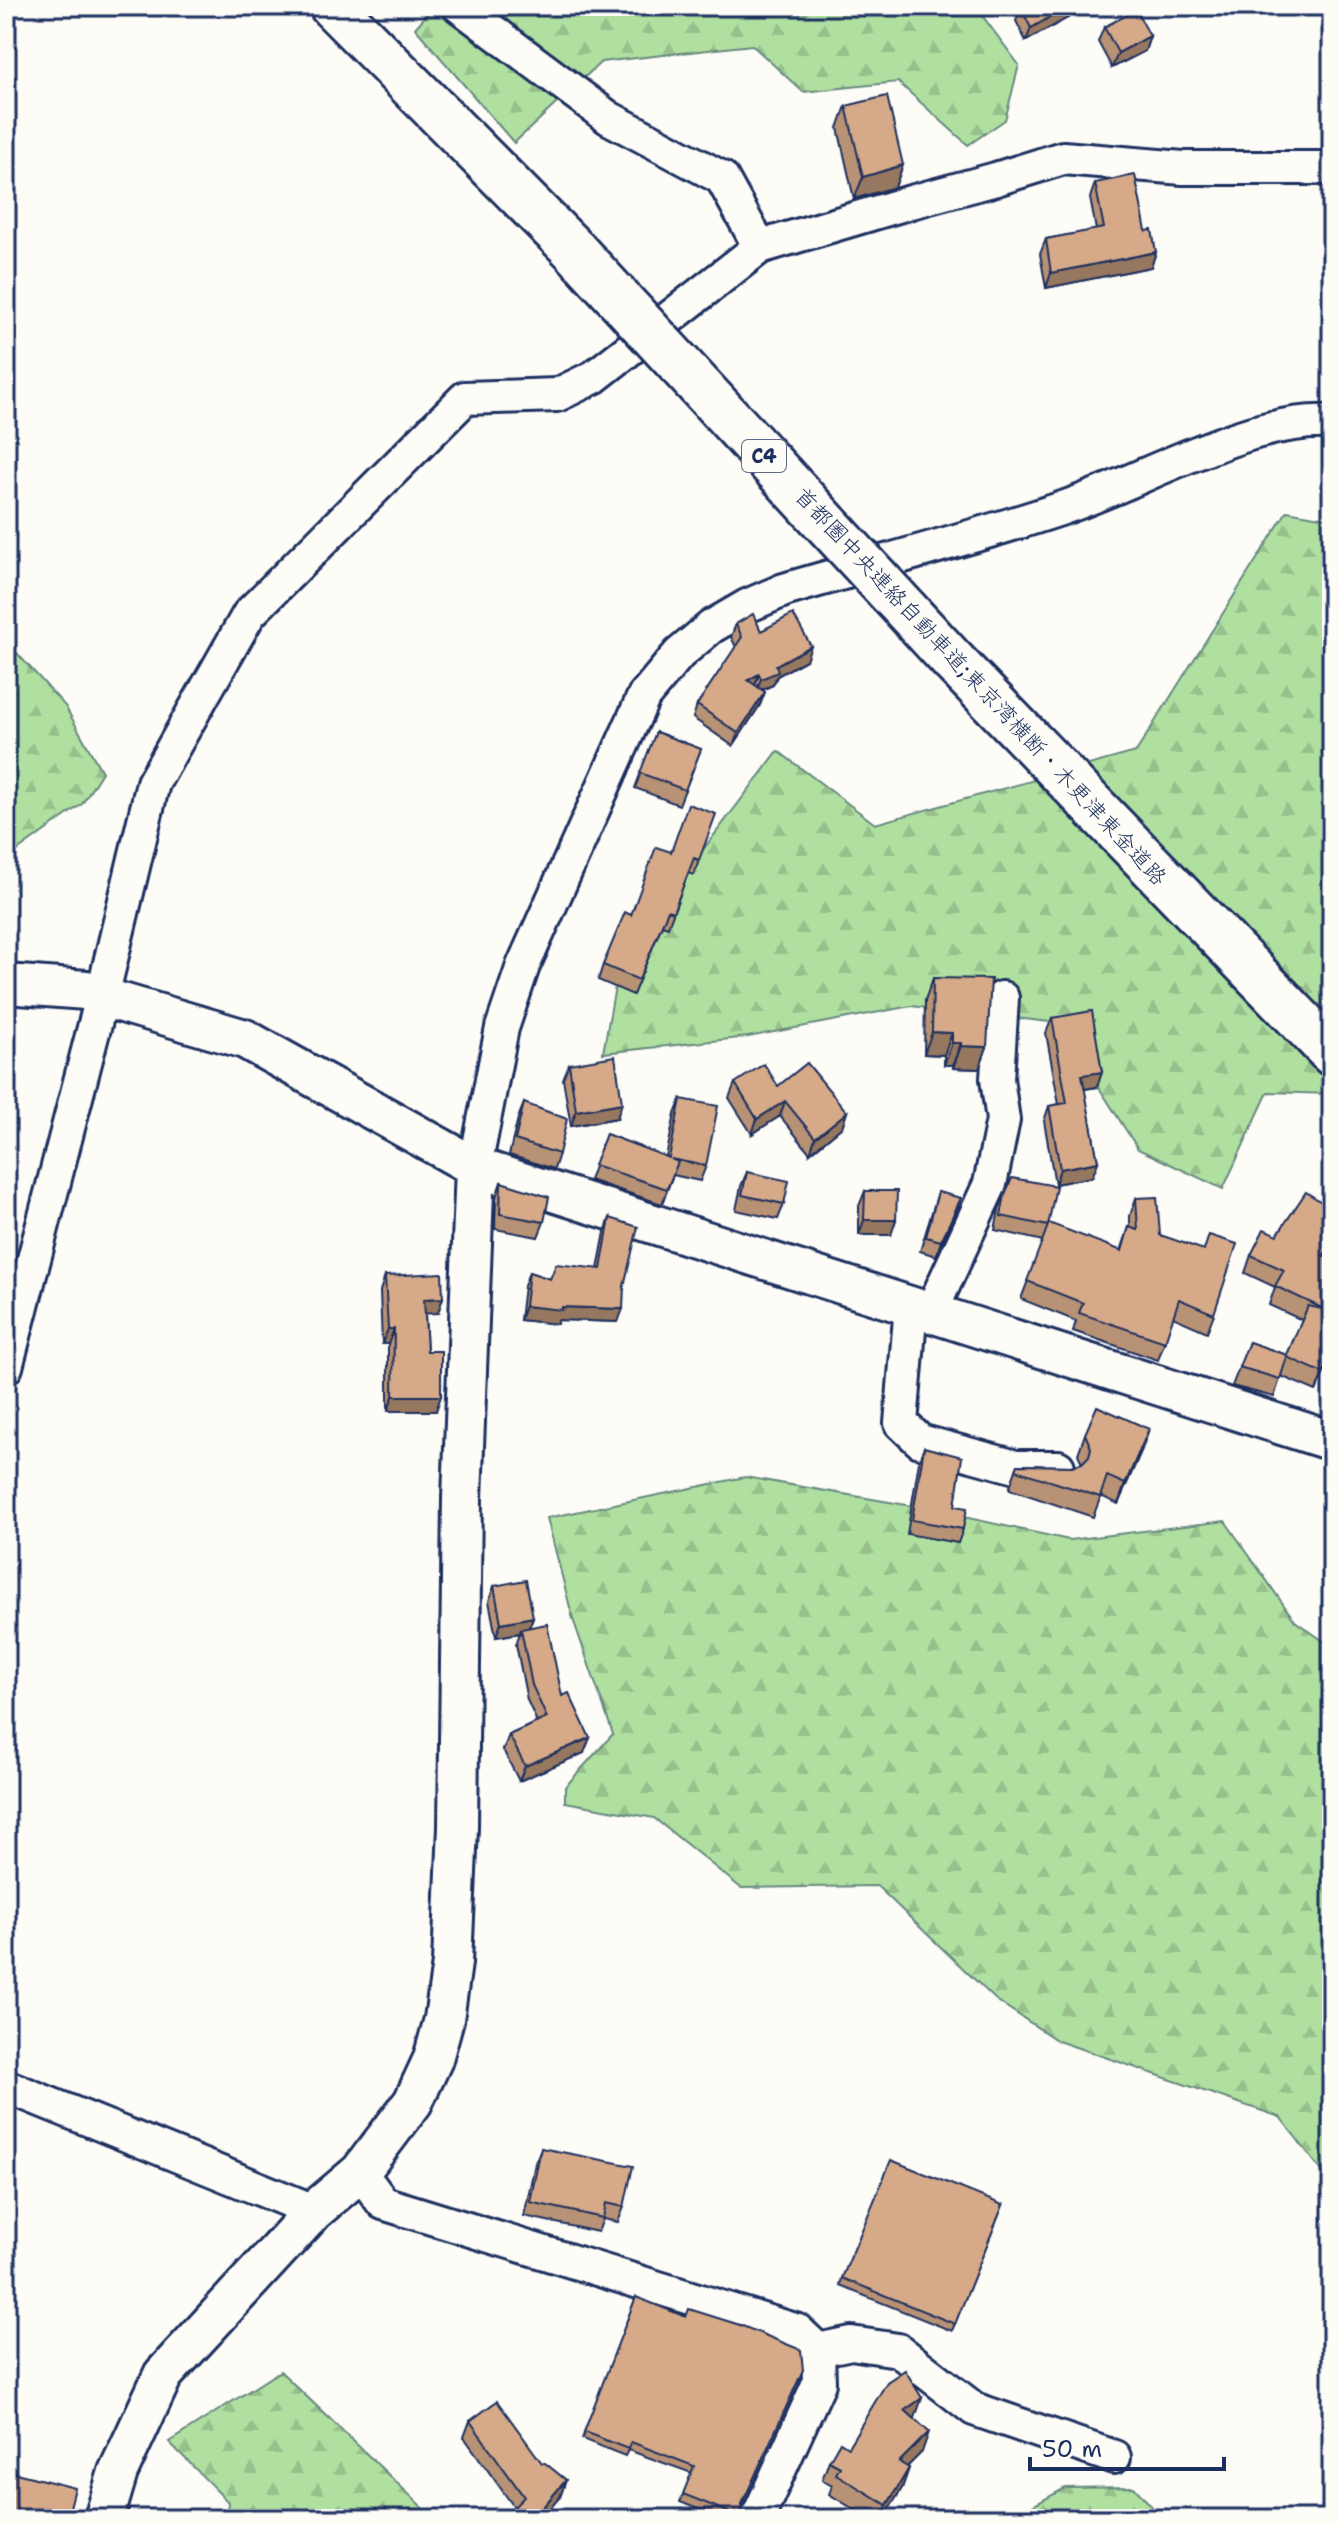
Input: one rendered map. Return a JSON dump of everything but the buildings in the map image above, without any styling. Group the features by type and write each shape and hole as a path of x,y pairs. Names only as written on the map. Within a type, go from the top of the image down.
{"highway":[{"name":"首都圏中央連絡自動車道;東京湾横断・木更津東金道路","path":"332,6 575,251 953,661 1332,1053"}],"street":[{"path":"459,6 609,118 722,178 760,247"},
{"path":"6,1367 102,997 153,783 249,614 465,398 557,395 594,377 760,247 1063,158 1183,168 1332,168"},
{"path":"104,2519 118,2472 163,2375 314,2211 360,2172 413,2102 433,2059 444,2019 452,1963 458,1827 462,1498 475,1167 502,1028 523,966 644,696 679,654 711,627 747,606 784,590 1062,509 1226,442 1305,420 1332,422"},
{"path":"6,984 86,990 245,1039 475,1167 1332,1441"},
{"path":"1002,998 997,1079 1003,1120 990,1184 921,1309 901,1423 920,1441 1016,1467 1065,1467"},
{"path":"6,2086 314,2211"},
{"path":"360,2172 383,2203 798,2331 818,2350 819,2383 757,2519"},
{"path":"818,2350 851,2343 898,2350 974,2409 1114,2457"}],"green space":[{"path":"434,6 975,6 1019,65 1005,120 968,145 898,82 803,92 752,45 601,62 514,143 415,28"},
{"path":"1287,511 1332,519 1332,1094 1268,1092 1223,1189 1138,1149 1058,1023 911,1006 748,1037 603,1053 620,959 778,751 875,824 1136,752"},
{"path":"6,641 65,706 102,772 82,804 6,859"},
{"path":"745,1477 918,1507 1069,1540 1225,1521 1295,1621 1332,1647 1332,2184 1280,2117 1058,2041 996,2000 877,1886 741,1888 654,1818 565,1802 565,1787 613,1734 573,1619 547,1518"},
{"path":"280,2371 422,2507 422,2519 226,2519 228,2502 169,2442"},
{"path":"1134,2487 1163,2519 1009,2519 1065,2488"}]}
